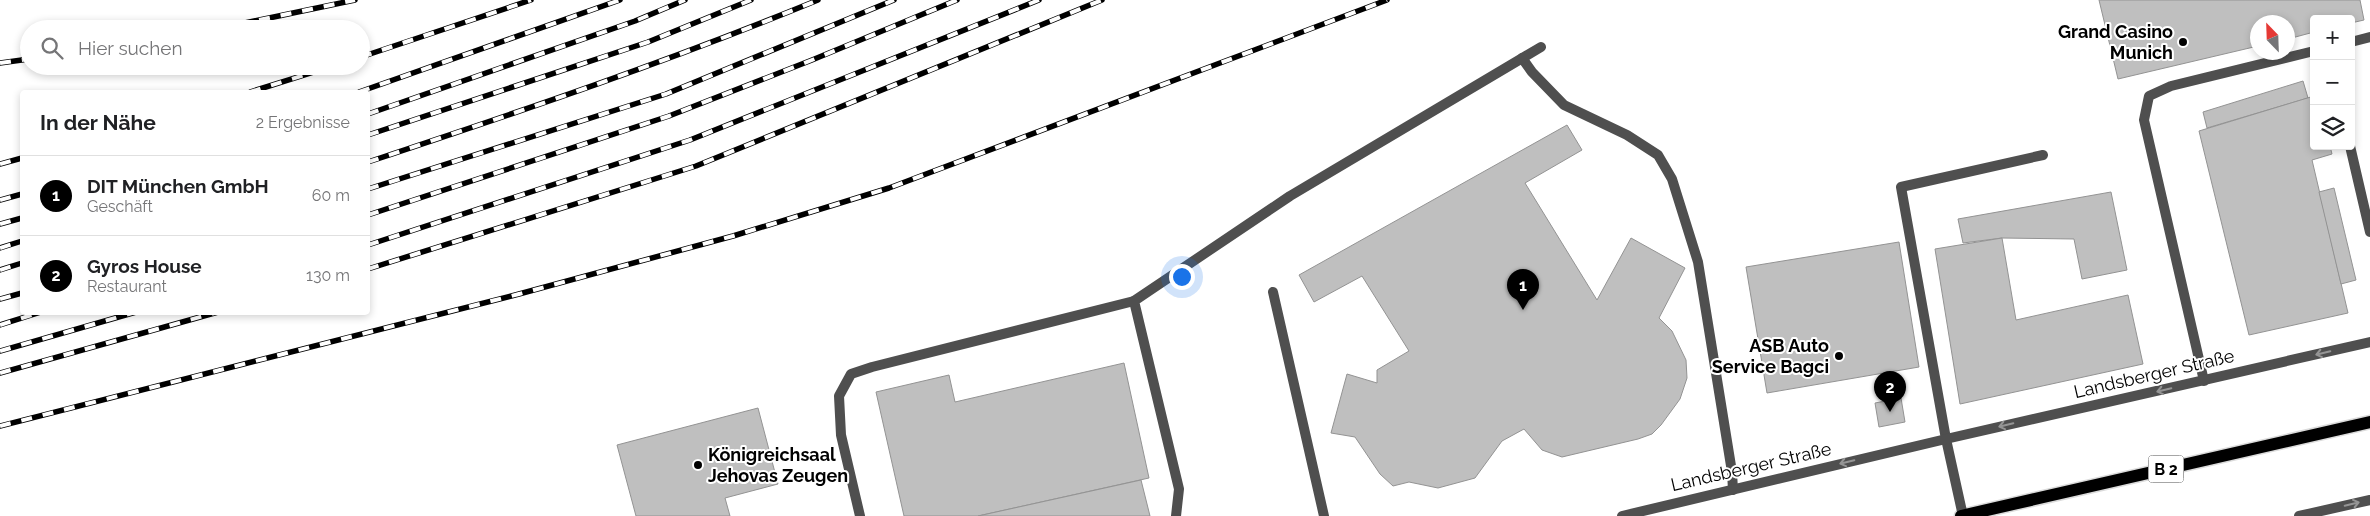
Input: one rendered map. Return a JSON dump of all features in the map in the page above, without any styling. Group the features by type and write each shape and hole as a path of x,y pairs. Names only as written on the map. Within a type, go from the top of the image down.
{"main road":[{"name":"B 2","path":"1962,516 2370,422"}],"street":[{"path":"2355,41 2370,37"},
{"path":"860,516 841,435 839,396 851,374 872,367 1134,301 1290,196 1541,47"},
{"path":"2204,381 2144,120 2149,96 2170,86 2310,52"},
{"path":"1522,58 1532,72 1564,104 1627,135 1658,155 1672,179 1698,262 1732,472 1733,490"},
{"path":"2351,150 2370,232"},
{"path":"1962,516 1946,439 1901,187 2043,155"},
{"path":"1273,292 1324,516"},
{"path":"1134,301 1180,489 1176,516"},
{"name":"Landsberger Straße","path":"1622,516 1946,439 2370,342"},
{"path":"2300,516 2370,500"}],"building":[{"name":"Grand Casino Munich","path":"2099,0 2360,0 2364,20 2355,22 2355,15 2310,15 2310,33 2295,37 2295,15 2250,15 2250,48 2118,79"},
{"path":"2303,81 2308,98 2207,128 2203,112"},
{"path":"2310,97 2310,150 2331,150 2332,154 2312,160 2348,313 2249,335 2199,131"},
{"path":"1567,125 1582,150 1525,183 1597,300 1631,238 1685,268 1659,318 1672,331 1686,360 1687,378 1680,399 1652,434 1638,439 1562,457 1542,450 1524,429 1502,441 1475,478 1438,488 1409,482 1393,486 1380,474 1355,437 1331,433 1347,374 1377,383 1377,370 1409,351 1362,276 1314,302 1299,275"},
{"path":"2334,188 2356,280 2341,284 2319,192"},
{"path":"2111,192 2127,270 2082,279 2074,239 2002,238 1963,243 1958,219"},
{"path":"2002,238 2016,320 2128,295 2143,364 1960,404 1935,249"},
{"path":"1899,242 1919,367 1767,393 1746,267"},
{"path":"1124,363 1149,478 978,516 904,516 876,392 949,375 955,402"},
{"path":"1901,398 1905,422 1879,427 1875,403"},
{"name":"Königreichsaal Jehovas Zeugen","path":"758,408 778,484 725,498 730,516 636,516 617,445"},
{"path":"1141,480 1150,516 978,516"}],"railway":[{"path":"259,20 355,0"},
{"path":"370,54 531,0"},
{"path":"365,90 620,0"},
{"path":"370,113 635,21 685,0"},
{"path":"370,134 648,42 751,0"},
{"path":"370,161 650,65 818,0"},
{"path":"370,188 666,94 894,0"},
{"path":"370,214 669,116 957,0"},
{"path":"370,244 690,140 1039,0"},
{"path":"370,268 696,166 1102,0"},
{"path":"0,426 519,294 733,236 889,188 1387,0"},
{"path":"0,63 20,60"},
{"path":"256,90 304,75"},
{"path":"0,164 20,159"},
{"path":"0,200 20,195"},
{"path":"0,224 20,219"},
{"path":"0,248 20,242"},
{"path":"0,270 20,264"},
{"path":"0,299 20,294"},
{"path":"0,325 32,315"},
{"path":"0,351 126,315"},
{"path":"0,373 207,315"}],"place":[{"name":"Grand Casino Munich","path":"2183,42"},
{"name":"DIT München GmbH","path":"1523,310"},
{"name":"ASB Auto Service Bagci","path":"1839,356"},
{"name":"Gyros House","path":"1890,412"},
{"name":"Königreichsaal Jehovas Zeugen","path":"698,465"}]}
